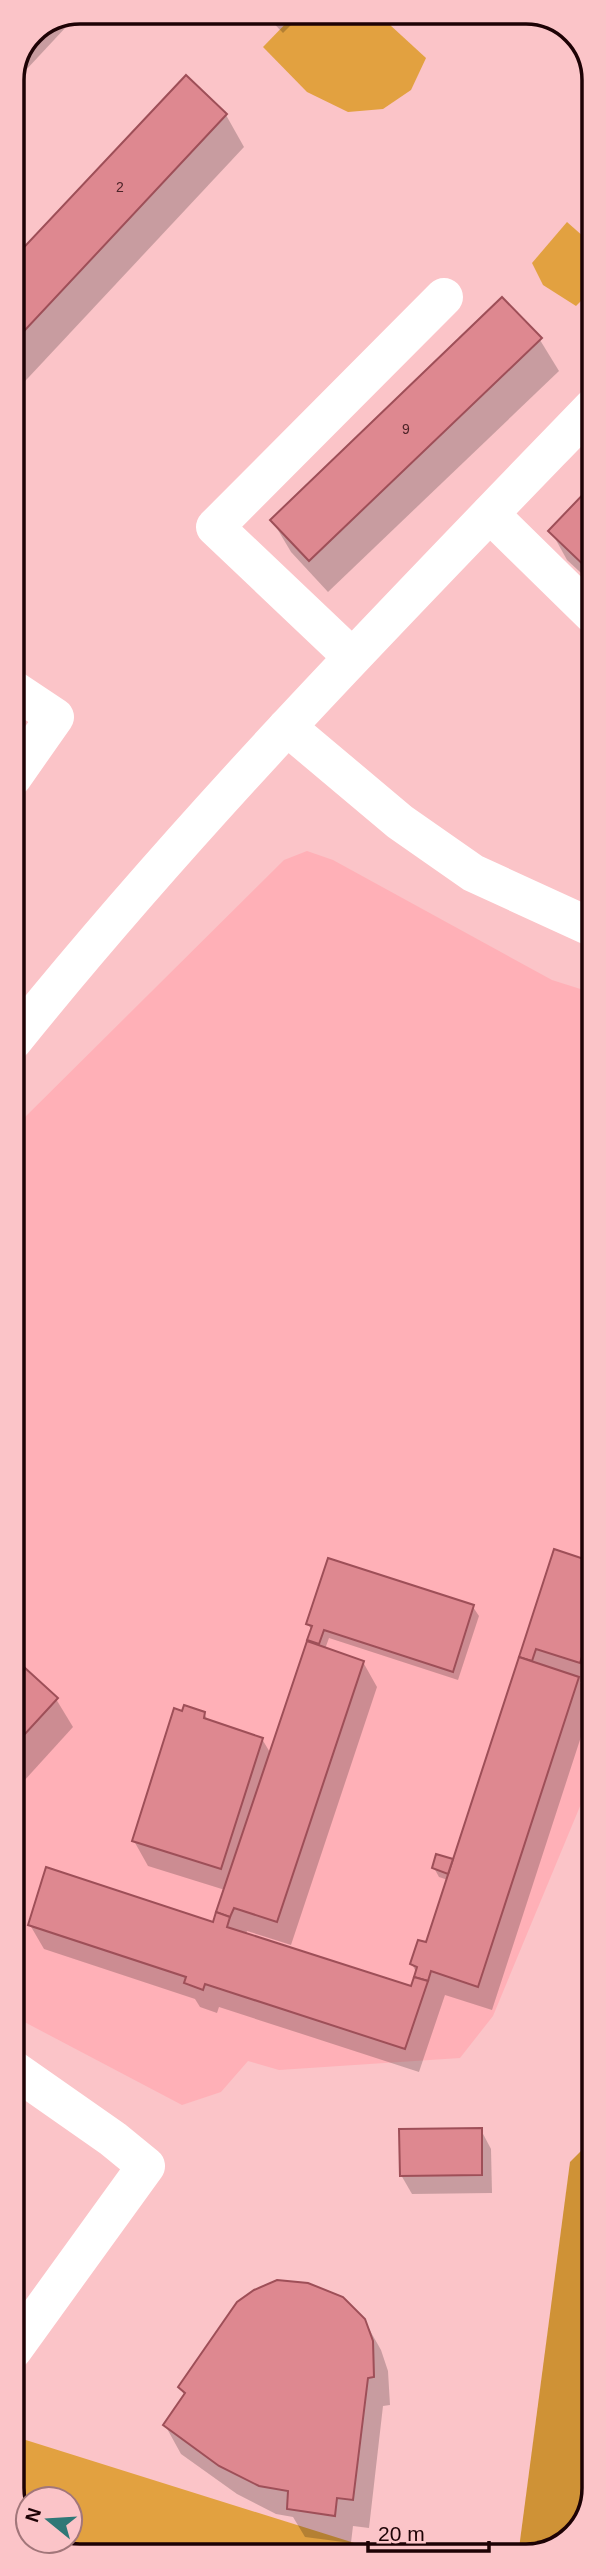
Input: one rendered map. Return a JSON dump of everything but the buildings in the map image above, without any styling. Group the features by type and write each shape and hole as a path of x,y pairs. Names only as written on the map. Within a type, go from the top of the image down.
{"street":[{"path":"352,657 215,527 444,298"},
{"path":"24,1028 170,856 287,727 582,418"},
{"path":"490,514 582,604"},
{"path":"24,696 55,717 24,761"},
{"path":"287,727 400,822 473,873 582,924"},
{"path":"24,2077 113,2139 146,2166 24,2335"}],"shaded area":[{"path":"285,24 390,25 426,58 411,90 383,109 348,112 307,92 263,47"},
{"path":"567,222 582,235 582,300 576,306 543,285 532,263"},
{"path":"307,851 333,860 552,980 582,990 582,1802 493,2016 460,2058 279,2070 248,2061 221,2092 182,2105 24,2022 24,1118 284,860"},
{"path":"582,2150 582,2489 577,2510 568,2526 544,2542 520,2544 570,2162"},
{"path":"24,2439 358,2544 84,2544 84,2485 24,2485"}]}
